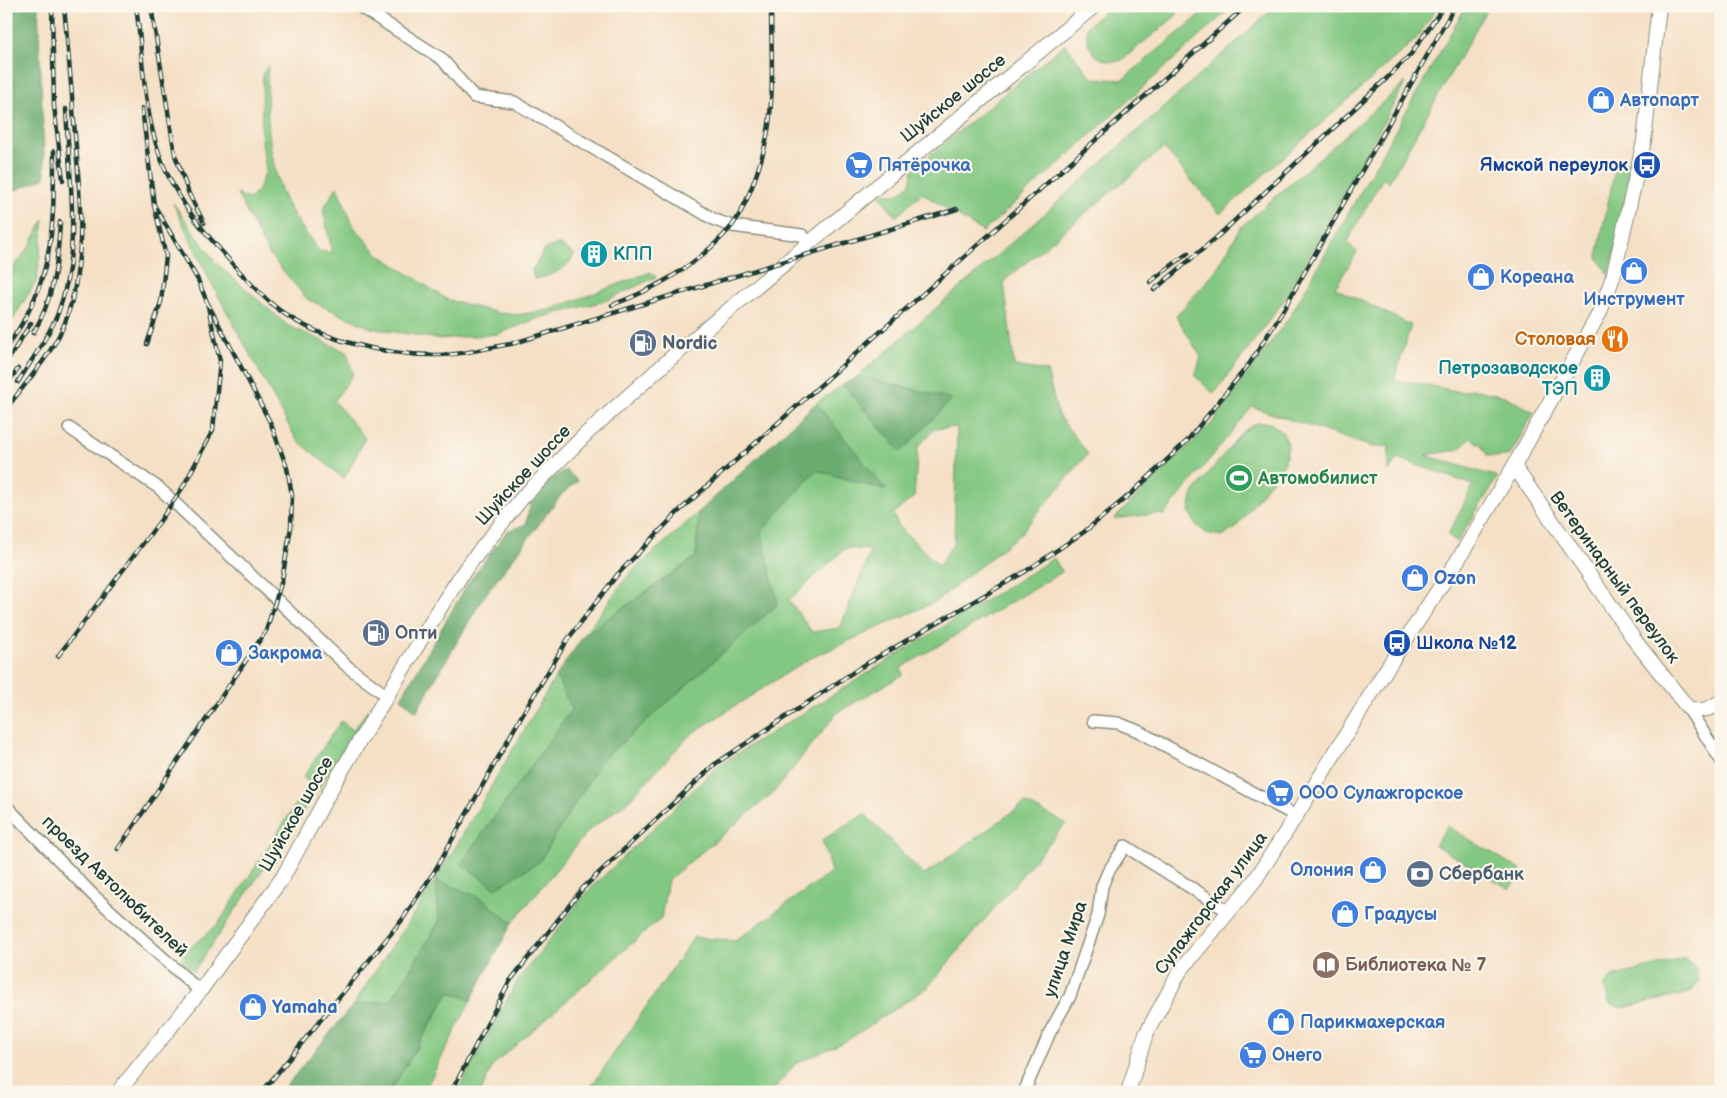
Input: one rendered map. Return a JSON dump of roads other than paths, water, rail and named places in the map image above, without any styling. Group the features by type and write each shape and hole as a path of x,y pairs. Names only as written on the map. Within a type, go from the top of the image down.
{"main road":[{"name":"Шуйское шоссе","path":"118,1092 200,991 283,877 336,780 466,568 522,498 587,433 809,242 1094,6"},
{"name":"Сулажгорская улица","path":"1128,1092 1146,1034 1180,971 1228,911 1256,880 1384,673 1453,567 1514,466 1600,312 1613,276 1644,141 1659,6"},
{"name":"Ветеринарный переулок","path":"1514,466 1636,642 1688,708"},
{"path":"1688,708 1700,711 1712,708 1721,701"}],"street":[{"path":"359,6 442,58 474,97 514,102 715,220 732,226 802,235 809,242"},
{"path":"68,428 159,488 348,667 387,696"},
{"path":"1688,708 1721,760"},
{"path":"1094,721 1118,722 1296,816"},
{"name":"проезд Автолюбителей","path":"6,806 93,895 200,991"},
{"name":"улица Мира","path":"1024,1092 1050,1032 1070,996 1098,915 1102,886 1108,872 1125,846 1228,911"}],"railway":[{"path":"52,6 54,106 63,180"},
{"path":"6,409 56,341 67,317 77,272 80,250 79,181 64,6"},
{"path":"136,6 144,82 154,138 165,170 179,195 213,242 247,280 273,305 309,328 352,344 397,353 419,355 449,355 511,344 957,209"},
{"path":"151,6 175,155 189,194 204,223"},
{"path":"612,305 646,291 677,274 719,240 731,227 744,206 760,163 769,124 772,80 771,6"},
{"path":"262,1092 402,920 434,872 522,715 568,639 617,575 678,512 1246,6"},
{"path":"1154,290 1216,238 1387,78 1411,54 1444,6"},
{"path":"451,1092 510,981 583,888 715,764 861,667 1026,571 1084,532 1133,492 1187,441 1250,363 1281,314 1455,6"},
{"path":"142,108 154,205 166,256 161,302 147,344"},
{"path":"18,382 45,340 58,313 70,263 72,212 66,109"},
{"path":"6,348 34,301 48,254 53,205 54,151"},
{"path":"58,656 160,521 183,487 213,430 220,361 207,302 198,280 154,205"},
{"path":"33,333 46,307 54,279 60,222"},
{"path":"1150,282 1188,253"},
{"path":"118,849 266,631 282,580 291,527 292,495 287,468 271,424 207,302"},
{"path":"6,363 31,323"},
{"path":"6,385 18,369"}],"place":[{"name":"Автопарт","path":"1601,100"},
{"name":"Пятёрочка","path":"859,165"},
{"name":"Ямской переулок","path":"1647,165"},
{"name":"КПП","path":"594,254"},
{"name":"Инструмент","path":"1634,271"},
{"name":"Кореана","path":"1481,277"},
{"name":"Столовая","path":"1615,339"},
{"name":"Nordic","path":"643,343"},
{"name":"Петрозаводское ТЭП","path":"1597,378"},
{"name":"Автомобилист","path":"1239,478"},
{"name":"Ozon","path":"1415,578"},
{"name":"Опти","path":"376,633"},
{"name":"Школа №12","path":"1397,643"},
{"name":"Закрома","path":"229,653"},
{"name":"ООО Сулажгорское","path":"1280,793"},
{"name":"Олония","path":"1373,870"},
{"name":"Сбербанк","path":"1420,874"},
{"name":"Градусы","path":"1345,914"},
{"name":"Библиотека № 7","path":"1326,965"},
{"name":"Yamaha","path":"253,1007"},
{"name":"Парикмахерская","path":"1281,1022"},
{"name":"Онего","path":"1253,1055"}]}
